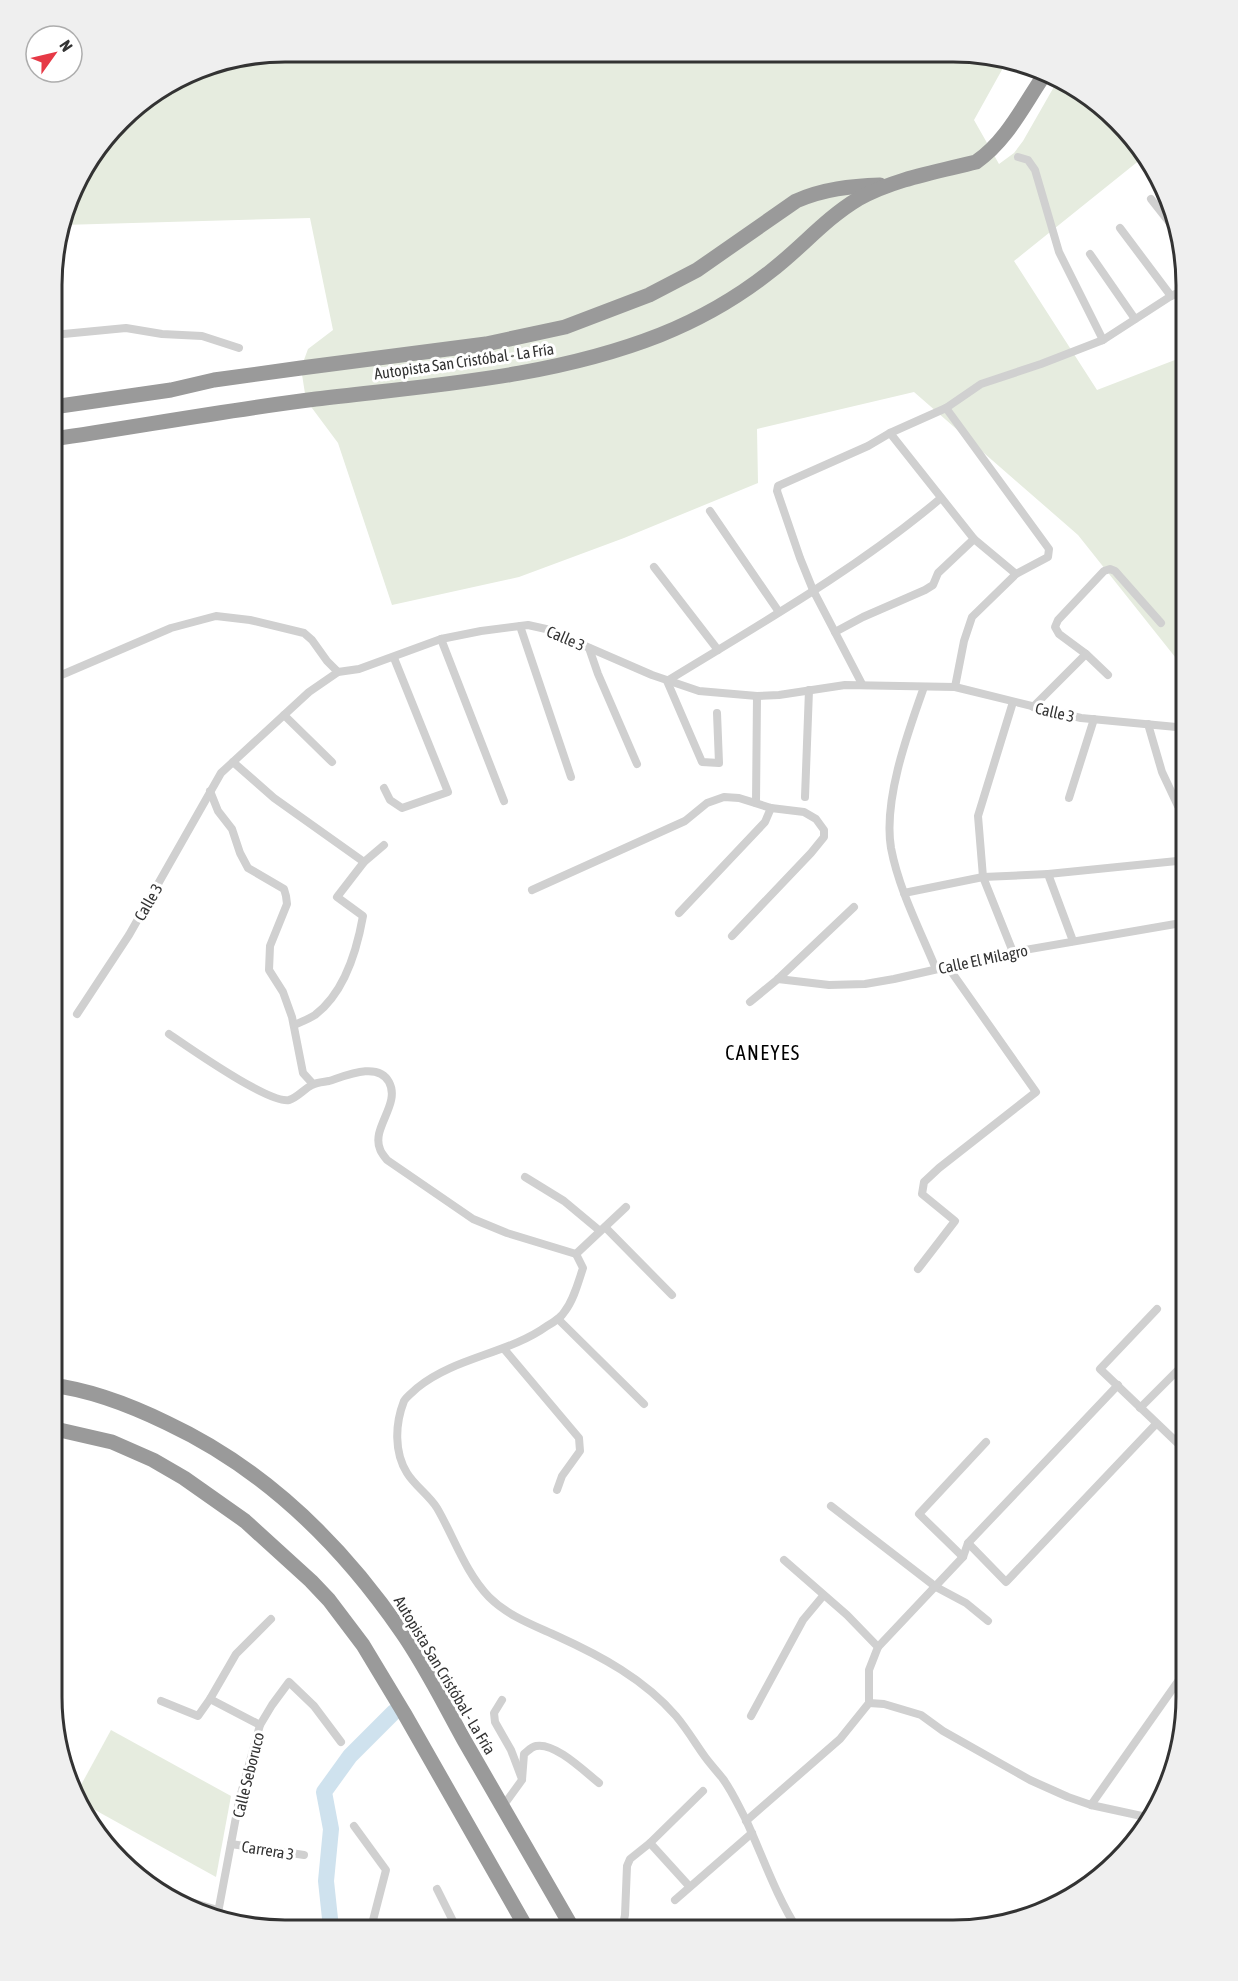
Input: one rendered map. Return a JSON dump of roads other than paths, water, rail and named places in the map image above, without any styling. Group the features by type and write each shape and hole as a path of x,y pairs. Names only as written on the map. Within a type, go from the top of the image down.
{"highway":[{"path":"889,184 976,162 986,155 1008,130 1042,79"},
{"name":"Autopista San Cristóbal - La Fría","path":"62,406 171,390 214,380 486,344 565,327 649,295 697,270 796,201 812,194 849,186 889,184"},
{"name":"Autopista San Cristóbal - La Fría","path":"62,438 306,400 511,375 585,359 659,335 732,299 770,272 837,213 889,184"},
{"name":"Autopista San Cristóbal - La Fría","path":"62,1387 99,1395 150,1414 181,1429 213,1446 295,1507 364,1580 402,1632 568,1920"},
{"path":"62,1431 112,1442 163,1466 245,1521 312,1581 363,1645 522,1920"}],"street":[{"path":"1018,157 1028,160 1035,170 1059,252 1103,340"},
{"path":"1150,199 1167,220"},
{"path":"1120,228 1171,296"},
{"path":"1090,254 1135,319"},
{"path":"862,684 813,590 784,513 777,491 778,486 946,408 981,384 1103,340 1177,293"},
{"path":"62,333 126,328 162,334 202,336 239,348"},
{"path":"946,408 1049,549 1048,557 1016,574 972,617 964,641 955,687"},
{"path":"890,433 974,539 1016,574"},
{"path":"717,713 719,763 702,762 667,681 883,544 941,498"},
{"path":"710,511 779,612"},
{"path":"835,632 933,585 938,573 974,539"},
{"path":"654,567 718,650"},
{"path":"1108,675 1086,654 1059,634 1056,624 1107,570 1115,571 1161,623"},
{"path":"62,675 163,630 216,616 250,620 303,633 312,640 338,672"},
{"name":"Calle 3","path":"77,1014 129,935 220,773 309,692 338,672 359,669 394,658 441,639 528,625 546,629 667,681 699,691 757,696 862,684 955,687 1094,719 1177,727"},
{"path":"520,626 571,777"},
{"path":"441,639 504,801"},
{"path":"589,648 637,764"},
{"path":"1034,707 1086,654"},
{"path":"384,788 390,800 402,808 448,792 394,658"},
{"path":"924,687 911,724 891,811 891,846 904,893 936,969"},
{"path":"805,797 809,690"},
{"path":"756,803 757,696"},
{"path":"1013,702 978,816 983,877 1013,952"},
{"path":"284,716 332,762"},
{"path":"1069,798 1094,719"},
{"path":"1148,724 1162,772 1177,804"},
{"path":"233,762 274,798 364,862"},
{"path":"210,791 218,811 232,829 248,868 284,890 286,904 270,946 269,970 283,992 294,1025 303,1073 313,1084"},
{"path":"532,890 685,821 707,803 718,798 731,796 771,808 808,814 819,822 824,834 811,853 732,936"},
{"path":"679,913 765,822 771,808"},
{"path":"294,1025 315,1015 337,991 359,940 363,916 337,897 364,862 384,845"},
{"path":"904,893 983,877 1048,874 1177,861"},
{"path":"1048,874 1073,941"},
{"path":"750,1002 778,979 854,907"},
{"name":"Calle El Milagro","path":"778,979 848,986 894,979 1013,952 1177,924"},
{"path":"918,1269 955,1221 922,1194 924,1182 1036,1092 948,967"},
{"path":"169,1034 229,1075 279,1100 289,1100 313,1084 371,1071 380,1074 389,1081 392,1094 380,1135 379,1148 387,1160 473,1219 507,1233 576,1254 583,1268 577,1289 565,1312 558,1319 540,1332 504,1349 463,1362 439,1374 422,1384 406,1398 400,1414 396,1438 400,1456 406,1473 437,1508 464,1561 489,1596 512,1615 533,1627 623,1670 660,1698 678,1718 725,1782 793,1920"},
{"path":"525,1177 564,1201 602,1229 672,1295"},
{"path":"576,1254 626,1207"},
{"path":"1157,1309 1100,1369 1177,1443"},
{"path":"558,1319 644,1404"},
{"path":"504,1349 579,1438 580,1450 562,1476 557,1490"},
{"path":"1140,1407 1177,1371"},
{"path":"746,1821 840,1739 868,1703 869,1670 878,1647 963,1557 968,1543 1118,1385"},
{"path":"968,1543 1006,1582 1156,1424"},
{"path":"963,1557 919,1514 986,1442"},
{"path":"831,1506 936,1587 966,1604 988,1621"},
{"path":"784,1560 861,1628 878,1647"},
{"path":"751,1716 803,1620 824,1596"},
{"path":"161,1701 198,1716 236,1654 271,1618"},
{"name":"Calle Seboruco","path":"219,1910 239,1801 260,1725 289,1682 314,1706 341,1742"},
{"path":"1090,1805 1177,1683"},
{"path":"210,1699 260,1725"},
{"path":"501,1700 494,1713 495,1722 511,1750 522,1780"},
{"path":"868,1703 884,1704 921,1715 943,1731 1030,1780 1068,1797 1090,1805 1142,1816"},
{"path":"502,1806 522,1780 524,1754 532,1748 544,1746 562,1754 599,1783"},
{"path":"624,1920 627,1866 630,1859 650,1843 703,1791"},
{"path":"354,1826 386,1870 373,1920"},
{"path":"675,1900 752,1833"},
{"path":"650,1843 689,1886"},
{"name":"Carrera 3","path":"231,1844 304,1855"},
{"path":"436,1889 453,1920"}],"waterway":[{"path":"330,1920 326,1881 331,1829 324,1792 350,1756 394,1712"}],"district":[{"name":"CANEYES","path":"763,1053"}]}
